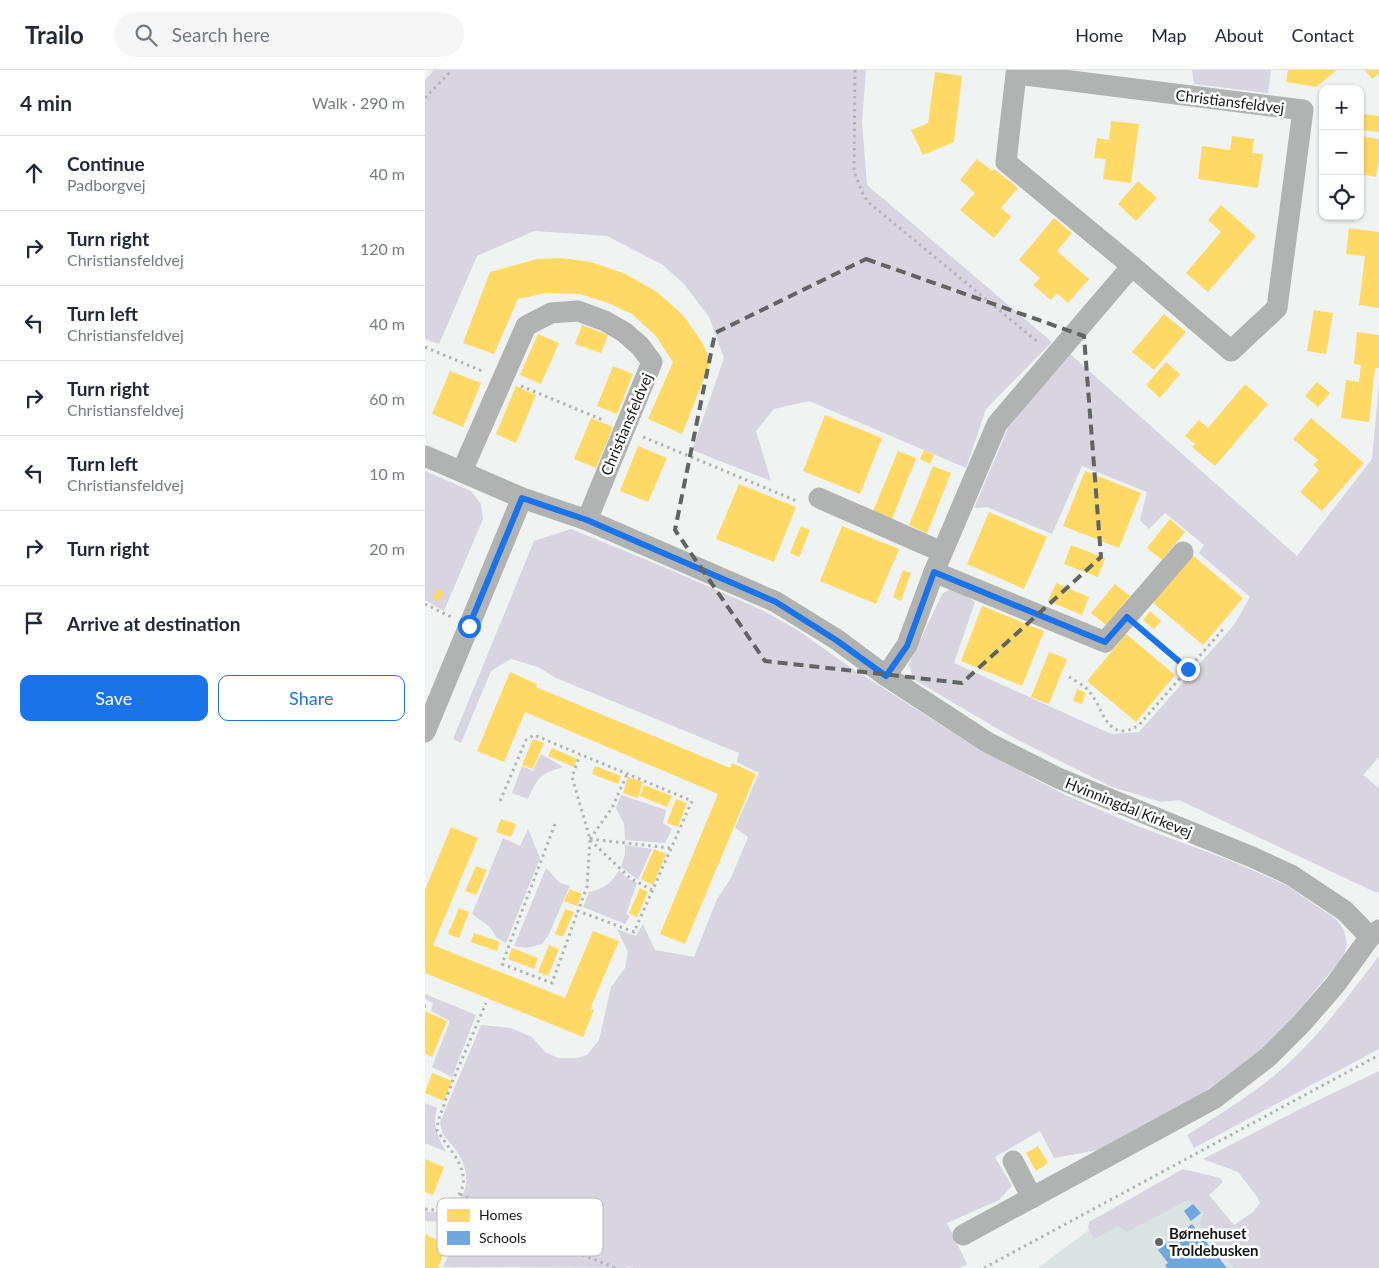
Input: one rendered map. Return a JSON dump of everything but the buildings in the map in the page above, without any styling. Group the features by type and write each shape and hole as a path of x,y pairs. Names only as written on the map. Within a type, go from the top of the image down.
{"street":[{"name":"Christiansfeldvej","path":"1016,74 1303,110 1277,308 1231,352 1132,266 1005,162 1016,74"},
{"path":"425,456 522,498 587,520 776,602 836,640 886,676 907,646 942,552 997,424 1132,266"},
{"name":"Christiansfeldvej","path":"462,471 526,326 551,313 578,312 605,321 635,341 652,362 587,520"},
{"path":"425,732 522,498"},
{"path":"819,498 942,552"},
{"path":"934,572 1105,642 1183,552"},
{"name":"Hvinningdal Kirkevej","path":"886,676 987,742 1058,778 1252,857 1291,875 1345,911 1375,934 1302,1024 1268,1057 1215,1098 963,1235"},
{"path":"1013,1161 1033,1198"}],"path":[{"path":"425,98 452,70"},
{"path":"855,70 854,171 868,202 1055,356"},
{"path":"425,604 469,626"},
{"path":"1127,617 1188,669"},
{"path":"1069,677 1088,690 1105,721 1111,727 1120,730 1130,730 1139,725 1225,627"},
{"path":"500,801 527,740 534,736 691,801 634,932 578,911"},
{"path":"555,824 502,964 552,983 587,887 590,839 572,777 580,755"},
{"path":"590,839 612,808 627,774"},
{"path":"590,839 671,848"},
{"path":"590,839 630,878 652,890"},
{"path":"456,1198 460,1194 463,1180 462,1169 456,1156 437,1130 438,1122 453,1080 486,1003"},
{"path":"984,1268 1379,1055"},
{"path":"460,1194 468,1198"},
{"path":"585,1256 616,1268"}],"highlighted area":[{"path":"866,259 1084,336 1101,557 962,683 765,661 675,530 715,333"}],"shaded area":[{"path":"434,70 866,70 862,122 867,185 1052,342 986,409 966,468 809,401 774,409 756,431 771,481 692,450 724,358 709,317 684,284 663,265 607,236 534,231 477,256 439,344 425,339 425,80"},
{"path":"1192,70 1271,70 1268,93 1194,84"},
{"path":"1070,354 1297,556 1372,459 1379,384 1379,757 1363,775 1379,788 1379,891 1377,893 1179,800 1161,802 1112,787 1010,736 913,679 909,664 942,594 953,587 975,602 954,663 1111,734 1139,732 1234,625 1250,597 1199,553 1204,545 1165,513 1149,529 1140,520 1147,492 1082,466 1052,534 987,507 974,508 1009,426"},
{"path":"425,471 471,491 481,504 483,519 444,611 425,600"},
{"path":"571,529 762,610 796,629 850,667 979,749 1065,795 1140,827 1229,860 1286,885 1336,919 1344,930 1347,945 1343,957 1290,1021 1260,1050 1224,1079 1192,1100 1098,1150 1054,1158 1040,1131 995,1157 1012,1186 999,1200 947,1223 967,1264 960,1268 634,1268 621,1263 631,1268 443,1267 448,1256 603,1256 603,1198 460,1198 465,1190 465,1169 454,1147 443,1134 440,1122 481,1025 511,1028 532,1037 545,1052 558,1058 577,1058 587,1055 599,1040 611,987 625,968 628,952 617,929 636,936 643,924 655,950 694,957 717,899 731,878 748,837 735,828 759,773 737,762 739,753 556,678 538,667 511,659 491,671 461,743 453,739 534,541"},
{"path":"541,754 563,767 544,774 537,781 528,799 512,793 522,766 533,771"},
{"path":"621,795 666,810 663,823 672,829 665,843 625,840 624,824 616,808"},
{"path":"528,829 540,858 506,943 497,938 490,927 472,914 503,838 520,846"},
{"path":"625,845 652,849 638,880 621,867 625,854"},
{"path":"546,868 560,883 570,886 549,934 542,944 527,948 514,946"},
{"path":"619,870 626,877 637,883 626,914 630,916 625,924 583,907 589,892 607,885"},
{"path":"1379,956 1379,1049 1194,1148 1187,1135 1247,1096 1275,1075 1301,1051 1341,1005"},
{"path":"425,994 476,1015 452,1077 432,1067 450,1021 431,1011 433,1003 425,999"},
{"path":"1379,1071 1379,1268 1234,1268 1200,1224 1203,1213 1188,1200 1127,1232 1118,1226 1094,1239 1088,1228 1089,1222 1183,1169 1220,1178 1223,1182 1209,1195 1234,1225 1253,1212 1260,1203 1258,1198 1238,1172 1203,1159"},
{"path":"425,1103 437,1108 435,1120 437,1131 446,1152 425,1143"},
{"name":"Børnehuset Troldebusken","path":"1189,1174 1265,1268 1038,1268 1109,1215"},
{"path":"425,1211 437,1212 437,1222 425,1221"}],"place":[{"name":"Børnehuset Troldebusken","path":"1159,1242"}],"route":[{"path":"469,626 522,498 587,520 776,602 836,640 886,676 907,646 934,572 1105,642 1127,617 1188,669"}]}
